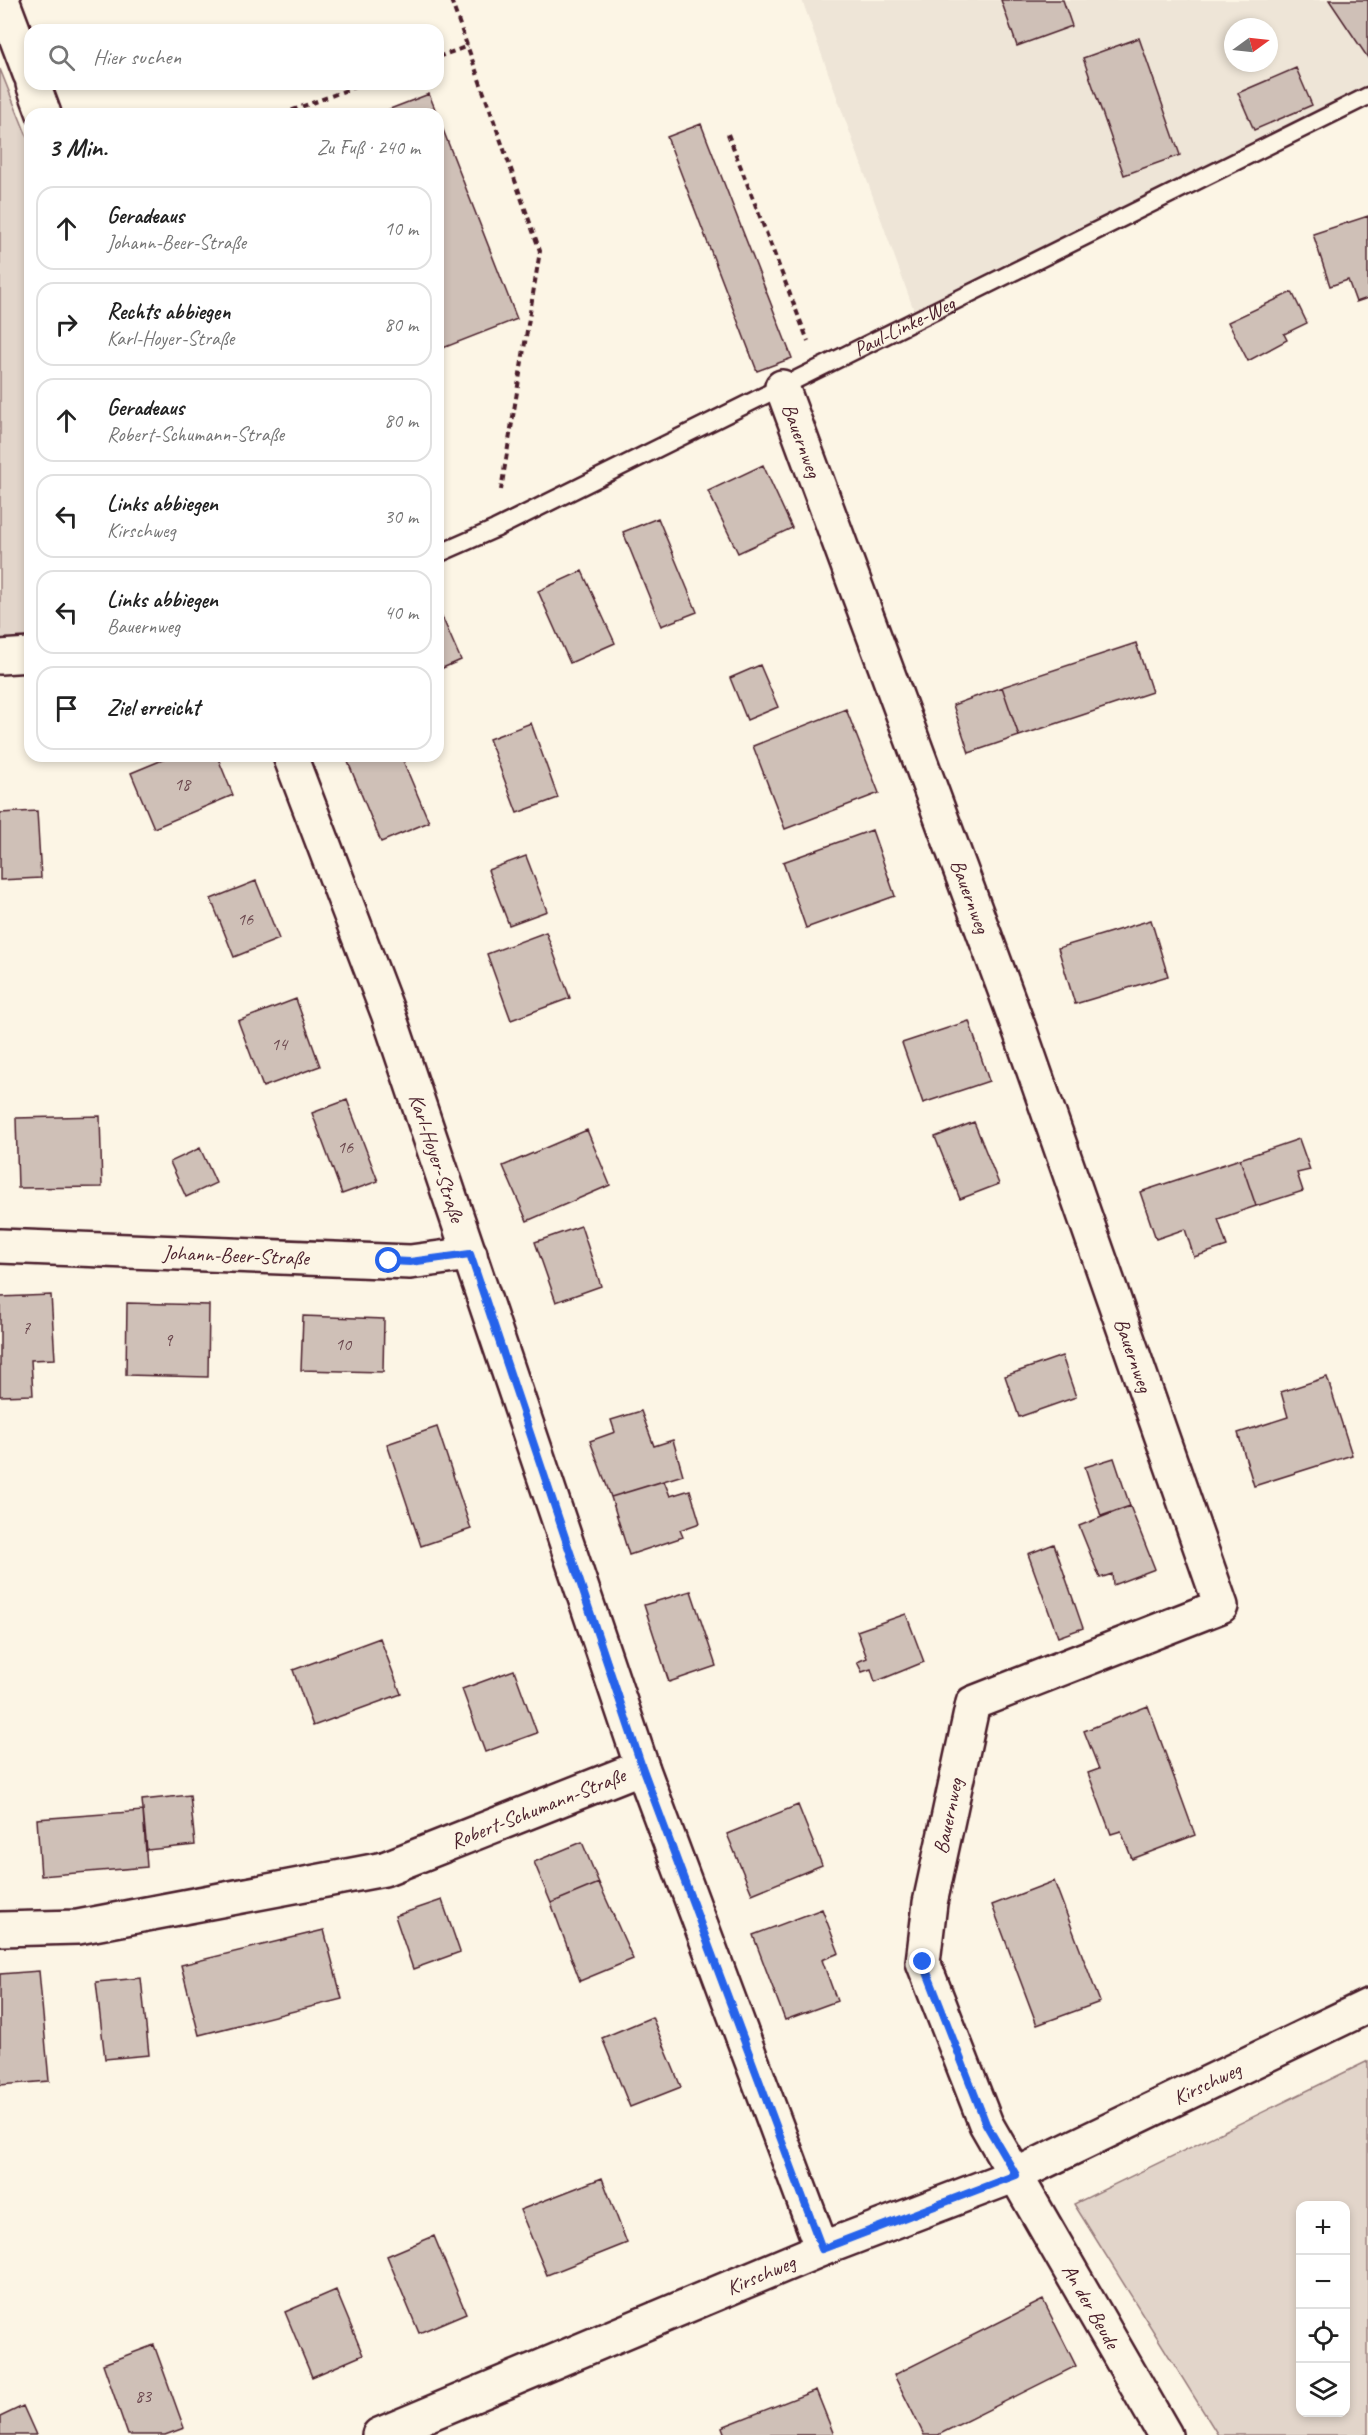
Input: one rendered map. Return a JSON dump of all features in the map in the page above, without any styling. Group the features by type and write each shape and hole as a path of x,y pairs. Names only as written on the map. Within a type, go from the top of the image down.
{"street":[{"path":"2,0 24,59"},
{"path":"35,90 42,108"},
{"name":"Bauernweg","path":"782,387 1020,1031 1221,1606 973,1703 930,1903 923,1962 986,2124 1016,2175"},
{"path":"0,657 24,655"},
{"name":"Karl-Hoyer-Straße","path":"292,762 388,1013 642,1767"},
{"name":"Johann-Beer-Straße","path":"0,1246 410,1262 470,1254"},
{"name":"Robert-Schumann-Straße","path":"0,1929 78,1927 384,1869 642,1767 822,2249"},
{"name":"Kirschweg","path":"379,2435 822,2249 1016,2175 1368,2006"},
{"name":"An der Beude","path":"1016,2175 1165,2435"}],"lane":[{"name":"Paul-Linke-Weg","path":"444,551 495,529 1368,96"}],"path":[{"path":"451,0 540,251 495,529"},
{"path":"444,55 468,45"},
{"path":"298,108 347,90"},
{"path":"728,134 819,368"}],"shaded area":[{"path":"802,0 1368,0 1368,89 917,319"},
{"path":"0,69 24,129 24,647 0,647"},
{"path":"1368,2061 1368,2435 1218,2435 1074,2204"}],"building":[{"path":"1001,0 1063,0 1072,26 1017,46"},
{"path":"1329,0 1368,0 1368,58"},
{"path":"1139,38 1180,155 1124,175 1083,58"},
{"path":"1296,68 1312,105 1254,130 1238,93"},
{"path":"429,94 435,108 393,108"},
{"path":"701,124 792,358 757,371 667,137"},
{"path":"444,132 517,319 444,348"},
{"path":"1368,216 1368,298 1356,302 1348,280 1330,286 1313,234"},
{"path":"1292,292 1307,323 1284,334 1287,340 1248,361 1228,322"},
{"path":"763,465 792,528 738,553 708,491"},
{"path":"658,518 697,612 661,626 623,532"},
{"path":"582,571 615,643 570,663 538,591"},
{"path":"444,621 461,660 444,667"},
{"path":"1136,643 1152,692 1019,736 1002,687"},
{"path":"760,665 778,707 747,720 730,678"},
{"path":"1002,687 1019,736 969,753 953,705"},
{"path":"846,709 879,793 785,829 753,746"},
{"path":"531,723 558,798 517,813 489,739"},
{"path":"158,762 219,762 233,795 154,828 131,773"},
{"path":"348,762 404,762 429,822 381,842"},
{"path":"37,811 41,878 0,880 0,813"},
{"path":"872,830 895,896 806,928 783,862"},
{"path":"526,856 547,911 509,925 488,870"},
{"path":"256,881 279,939 234,957 211,899"},
{"path":"1151,920 1168,976 1075,1004 1058,948"},
{"path":"546,932 570,998 511,1020 487,954"},
{"path":"296,999 320,1066 263,1087 238,1021"},
{"path":"969,1021 989,1081 923,1103 902,1043"},
{"path":"347,1100 378,1181 342,1194 312,1113"},
{"path":"100,1116 102,1187 18,1188 16,1118"},
{"path":"974,1122 999,1184 960,1199 935,1137"},
{"path":"587,1130 610,1185 527,1221 503,1166"},
{"path":"1299,1139 1310,1170 1297,1173 1303,1191 1256,1206 1240,1159"},
{"path":"200,1148 216,1183 186,1197 170,1162"},
{"path":"1240,1159 1256,1206 1218,1219 1227,1246 1194,1257 1185,1229 1156,1239 1140,1192"},
{"path":"581,1226 601,1286 556,1302 535,1242"},
{"path":"51,1295 55,1359 31,1360 33,1395 0,1396 0,1297"},
{"path":"127,1303 209,1305 208,1377 126,1375"},
{"path":"303,1316 384,1319 383,1372 301,1370"},
{"path":"1062,1356 1076,1397 1019,1417 1005,1376"},
{"path":"1327,1377 1352,1455 1254,1486 1238,1433 1288,1417 1281,1392"},
{"path":"641,1411 654,1446 673,1440 683,1475 611,1497 590,1441 615,1432 611,1420"},
{"path":"437,1427 471,1529 421,1546 387,1444"},
{"path":"1114,1458 1130,1506 1101,1516 1085,1467"},
{"path":"664,1481 670,1496 690,1490 700,1523 680,1530 683,1537 629,1555 611,1497"},
{"path":"1130,1506 1155,1569 1113,1585 1112,1574 1100,1578 1079,1526"},
{"path":"1054,1544 1083,1628 1058,1637 1028,1554"},
{"path":"691,1591 716,1666 669,1682 644,1605"},
{"path":"906,1614 924,1662 875,1682 871,1669 862,1672 857,1662 867,1658 857,1631"},
{"path":"380,1638 401,1694 313,1726 293,1670"},
{"path":"514,1670 537,1733 485,1752 462,1689"},
{"path":"1148,1706 1195,1835 1132,1859 1121,1831 1111,1834 1088,1773 1099,1769 1084,1731"},
{"path":"190,1795 195,1845 147,1850 142,1800"},
{"path":"798,1805 822,1865 752,1894 727,1834"},
{"path":"143,1811 147,1867 41,1876 37,1819"},
{"path":"582,1842 599,1883 551,1903 534,1862"},
{"path":"1054,1881 1100,2002 1037,2025 992,1905"},
{"path":"599,1883 633,1959 580,1981 551,1903"},
{"path":"442,1900 460,1952 413,1969 395,1916"},
{"path":"822,1909 839,1953 822,1960 837,2001 785,2020 753,1935"},
{"path":"324,1930 342,1999 199,2035 181,1965"},
{"path":"39,1971 49,2081 0,2085 0,1974"},
{"path":"141,1978 149,2055 105,2059 96,1982"},
{"path":"652,2017 681,2087 630,2107 602,2038"},
{"path":"602,2178 627,2243 547,2275 520,2210"},
{"path":"434,2236 466,2313 419,2333 387,2256"},
{"path":"336,2290 363,2355 312,2377 285,2312"},
{"path":"1043,2300 1076,2366 938,2435 924,2435 894,2375"},
{"path":"154,2345 184,2428 165,2435 128,2435 103,2364"},
{"path":"816,2390 834,2435 725,2435 722,2427"},
{"path":"23,2406 36,2435 0,2435 0,2417"}],"route":[{"path":"389,1261 410,1262 470,1254 642,1767 822,2249 1016,2175 986,2124 923,1962"}]}
